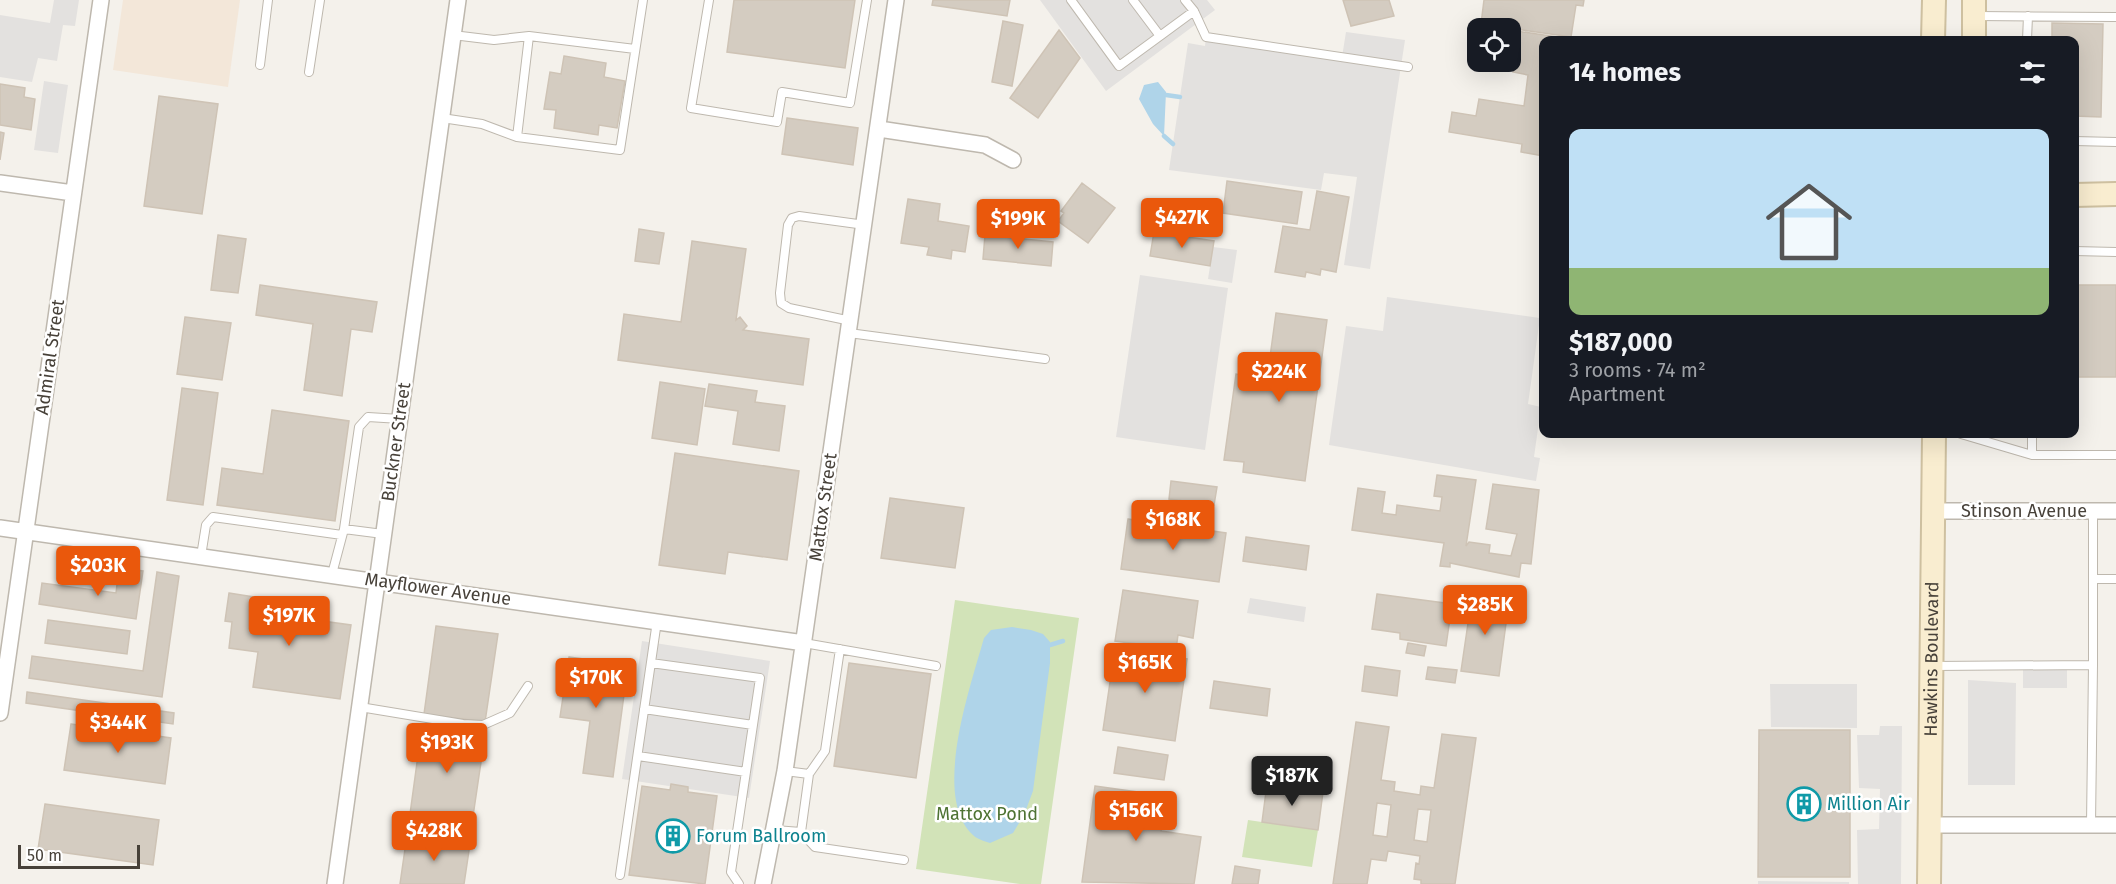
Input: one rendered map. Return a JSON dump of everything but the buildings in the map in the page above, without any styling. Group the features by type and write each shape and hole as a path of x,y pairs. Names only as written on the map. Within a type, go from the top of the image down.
{"street":[{"name":"Admiral Street","path":"0,713 101,0"},
{"name":"Buckner Street","path":"335,884 458,0"},
{"name":"Mattox Street","path":"763,884 785,771 896,0"},
{"path":"1933,36 1934,0"},
{"path":"1974,8 1974,36"},
{"path":"879,129 985,146 1013,160"},
{"path":"0,183 74,194"},
{"path":"2079,195 2116,194"},
{"name":"Hawkins Boulevard","path":"1929,884 1934,438"},
{"name":"Stinson Avenue","path":"1933,511 2116,511"},
{"name":"Mayflower Avenue","path":"0,528 657,620 804,643"},
{"path":"1930,825 2116,825"}],"lane":[{"path":"260,65 268,0"},
{"path":"309,72 320,0"},
{"path":"442,118 482,124 517,136 620,150 643,0"},
{"path":"709,0 691,108 777,122 782,92 850,104 867,0"},
{"path":"1071,0 1119,66 1194,12"},
{"path":"1133,0 1160,36"},
{"path":"1185,0 1194,12 1206,37 1408,67"},
{"path":"1974,8 2028,16 2116,17"},
{"path":"2027,36 2028,16"},
{"path":"453,34 494,40 529,36 635,49"},
{"path":"517,136 529,36"},
{"path":"2079,141 2116,142"},
{"path":"864,225 799,216 792,218 789,225 780,293 781,303 789,308 850,327 1045,359"},
{"path":"2079,251 2116,252"},
{"path":"332,574 343,532 359,427 368,417 400,419"},
{"path":"1975,438 2032,455 2116,455"},
{"path":"2032,438 2032,455"},
{"path":"2091,825 2093,511"},
{"path":"201,556 206,525 213,517 343,532 384,534"},
{"path":"2093,579 2116,579"},
{"path":"620,875 657,620"},
{"path":"804,643 936,666"},
{"path":"801,832 809,774 825,751 840,649"},
{"path":"651,663 760,678 731,872 739,884"},
{"path":"1931,666 2093,665"},
{"path":"360,707 483,725 510,713 528,686"},
{"path":"644,709 753,725"},
{"path":"638,756 746,772"},
{"path":"785,771 809,774"},
{"path":"775,830 801,832 815,847 904,860"}],"shaded area":[{"path":"54,0 79,0 75,26 63,25 57,61 38,58 32,82 0,77 0,15 50,23"},
{"path":"123,0 240,0 228,87 113,70"},
{"path":"1040,0 1207,0 1215,10 1106,91"},
{"path":"1346,32 1405,40 1370,269 1344,265 1357,177 1324,173 1321,190 1169,170 1188,43 1205,46 1206,37 1342,57"},
{"path":"44,81 68,85 58,153 34,150"},
{"path":"1213,247 1237,250 1232,283 1208,279"},
{"path":"1140,275 1228,288 1205,450 1116,437"},
{"path":"1387,297 1539,318 1528,404 1539,407 1534,457 1540,458 1536,481 1329,445 1346,326 1383,331"},
{"path":"1250,598 1306,607 1304,622 1247,613"},
{"path":"642,641 770,661 749,798 622,779"},
{"path":"2023,665 2067,665 2067,688 2023,688"},
{"path":"1968,680 2016,683 2015,785 1968,785"},
{"path":"1770,684 1857,684 1857,728 1771,727"},
{"path":"1880,726 1902,726 1901,884 1858,884 1857,830 1879,829 1880,789 1859,788 1857,735 1879,735"},
{"path":"1758,881 1849,882 1849,884 1758,884"}],"green space":[{"name":"Mattox Pond","path":"955,600 1079,618 1041,884 1020,884 916,869"},
{"path":"1248,820 1318,830 1312,867 1242,857"}],"water":[{"path":"1158,82 1166,92 1164,136 1153,124 1139,99 1144,85"},
{"name":"Mattox Pond","path":"1012,627 1043,634 1050,642 1050,663 1033,791 1024,815 1013,833 990,843 973,835 961,818 955,795 955,768 964,711 984,638 991,630"}],"waterway":[{"path":"1166,95 1180,97"},
{"path":"1164,136 1173,144"},
{"path":"1050,645 1063,641"}],"place":[{"name":"Million Air","path":"1804,804"},
{"name":"Forum Ballroom","path":"673,836"}]}
